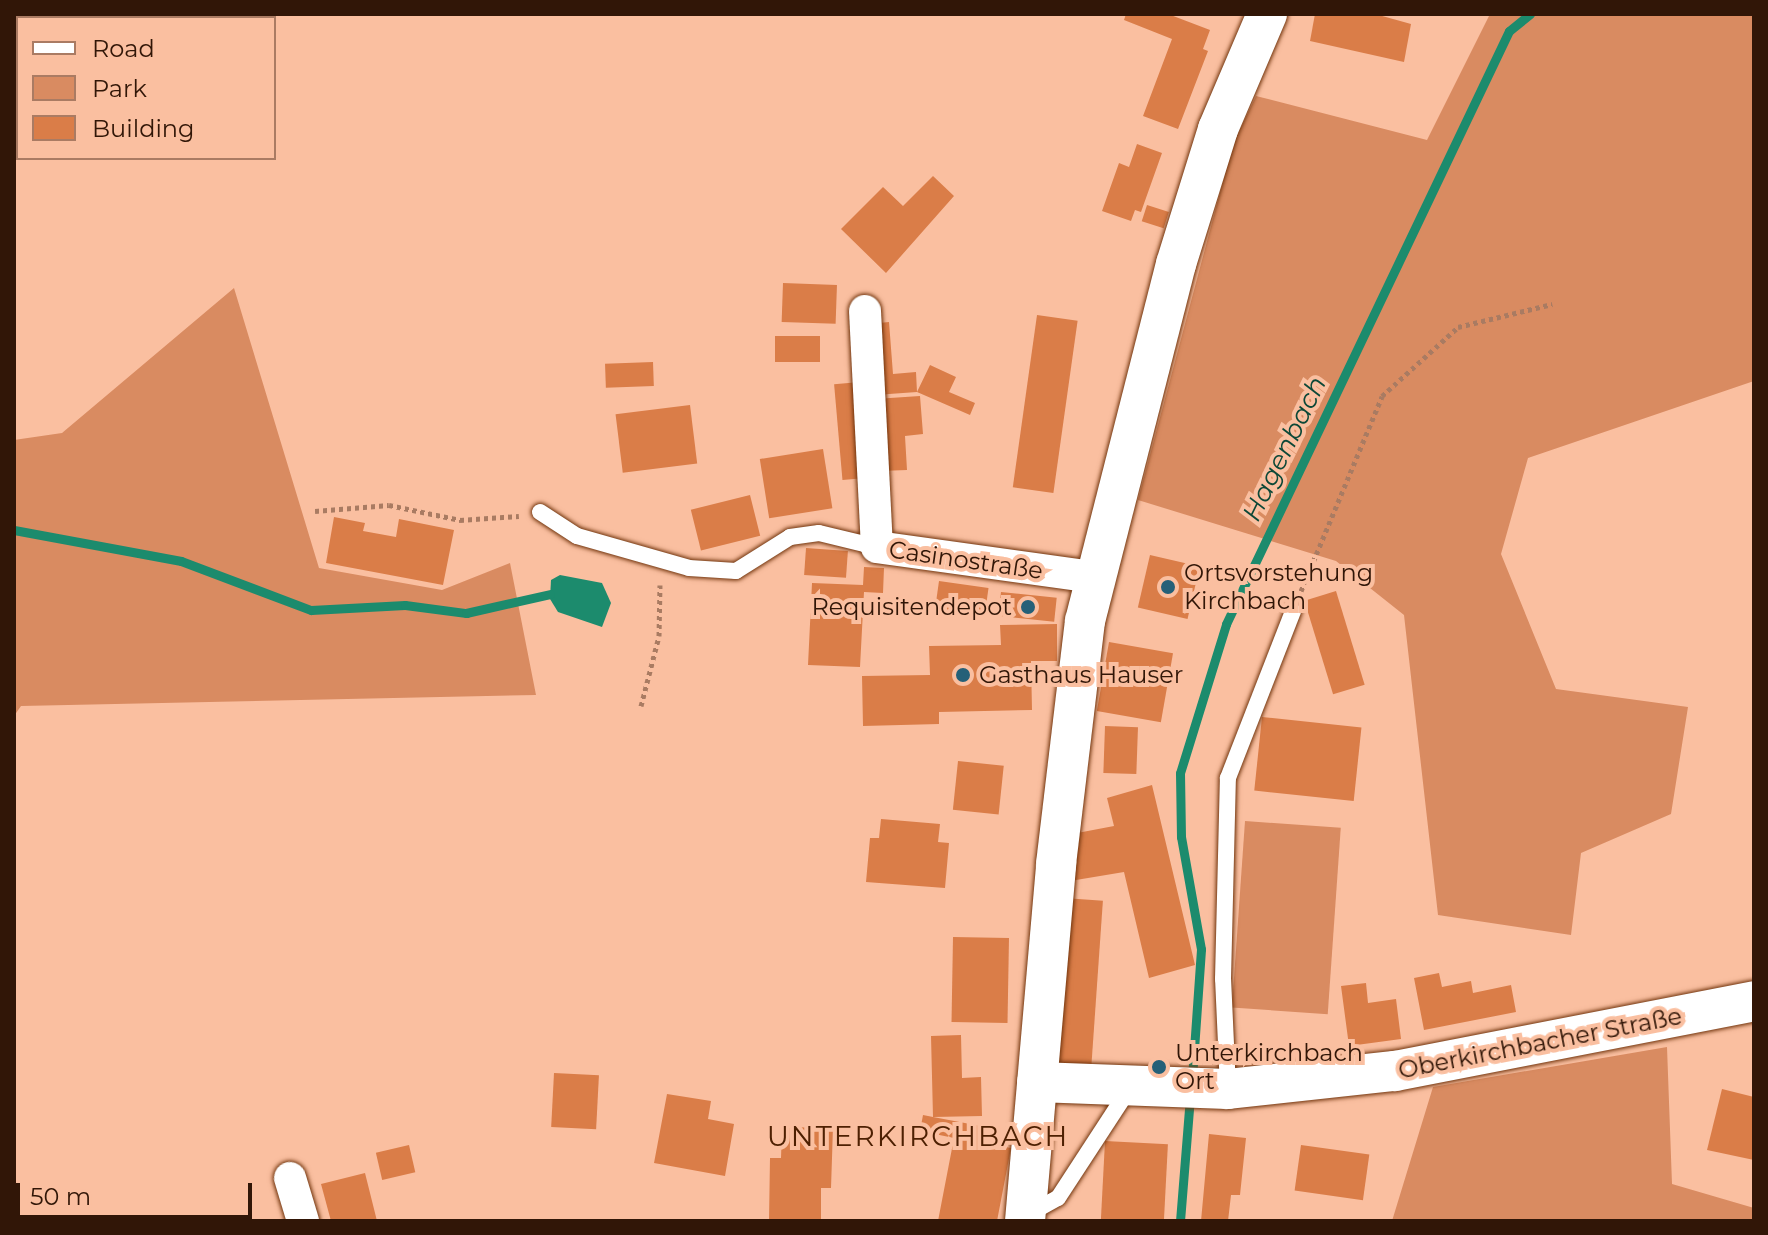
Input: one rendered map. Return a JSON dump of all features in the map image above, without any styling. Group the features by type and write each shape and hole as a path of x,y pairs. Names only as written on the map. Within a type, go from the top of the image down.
{"street":[{"path":"1025,1218 1056,864 1085,621 1099,578 1176,264 1218,129 1267,14"},
{"name":"Casinostraße","path":"865,311 877,547 1099,578"},
{"name":"Oberkirchbacher Straße","path":"1037,1082 1228,1089 1395,1071 1754,1001"},
{"path":"290,1178 303,1221"}],"lane":[{"path":"540,512 577,536 657,560 736,571 790,537 819,533 877,547"},
{"path":"1228,1089 1223,979 1228,778 1293,611"},
{"path":"1025,1218 1058,1198 1131,1086"}],"path":[{"path":"1293,611 1382,396 1458,327 1552,304"},
{"path":"315,511 389,505 460,520 495,521 540,512"},
{"path":"641,706 659,636 657,560"}],"green space":[{"path":"1490,14 1754,14 1754,381 1528,458 1501,554 1556,689 1688,707 1671,814 1581,853 1571,935 1438,915 1404,615 1336,561 1138,500 1233,144 1256,96 1427,140"},
{"path":"234,288 319,568 442,590 510,563 536,695 21,706 14,716 14,440 62,433"},
{"path":"1245,821 1341,828 1328,1014 1232,1008"},
{"path":"1667,1047 1672,1184 1754,1208 1754,1221 1392,1221 1433,1087"}],"shaded area":[{"path":"560,575 602,583 611,603 602,627 558,612 550,599 551,580"}],"building":[{"path":"1126,14 1168,14 1210,30 1203,49 1208,51 1178,129 1143,116 1172,39 1124,20"},
{"path":"1315,14 1375,14 1411,24 1404,62 1310,41"},
{"path":"1137,144 1162,153 1141,212 1135,210 1131,221 1102,211 1119,163 1129,167"},
{"path":"933,176 954,196 886,273 841,229 883,187 903,206"},
{"path":"1147,205 1169,212 1164,228 1142,221"},
{"path":"783,283 837,285 836,324 782,322"},
{"path":"1037,315 1078,321 1053,493 1013,487"},
{"path":"889,322 893,374 916,372 917,392 875,395 869,324"},
{"path":"775,336 820,336 820,362 775,362"},
{"path":"653,362 654,386 606,388 605,364"},
{"path":"930,365 956,377 949,392 975,403 970,415 917,392"},
{"path":"860,382 868,478 842,480 834,384"},
{"path":"920,396 923,434 905,436 907,470 880,471 875,399"},
{"path":"690,405 697,464 623,473 616,414"},
{"path":"823,449 832,508 769,518 760,459"},
{"path":"750,495 760,536 701,551 691,510"},
{"path":"334,517 365,523 363,531 396,537 399,519 454,530 443,585 326,563"},
{"path":"806,548 848,551 846,578 804,575"},
{"name":"Ortsvorstehung Kirchbach","path":"1150,555 1200,566 1188,619 1138,608"},
{"path":"864,567 884,568 883,593 864,592 860,667 808,665 812,583 863,585"},
{"path":"939,581 989,588 985,616 935,609"},
{"path":"1336,591 1365,685 1333,694 1304,601"},
{"name":"Requisitendepot","path":"1001,592 1057,598 1054,622 998,616"},
{"name":"Gasthaus Hauser","path":"1057,624 1057,661 1031,661 1032,710 939,712 939,724 863,726 862,676 930,675 929,646 1001,645 1000,625"},
{"path":"1109,642 1173,653 1161,722 1097,711"},
{"path":"1262,717 1361,727 1354,801 1254,791"},
{"path":"1105,726 1138,727 1136,774 1103,773"},
{"path":"958,761 1004,766 999,815 953,810"},
{"path":"1152,785 1195,965 1149,978 1124,872 1064,882 1072,834 1114,826 1107,798"},
{"path":"881,819 940,824 938,842 949,843 945,888 866,882 870,838 879,838"},
{"path":"1064,898 1103,901 1091,1065 1052,1063"},
{"path":"953,937 1009,938 1008,1023 952,1022"},
{"path":"1439,973 1442,987 1471,981 1473,993 1511,985 1516,1012 1424,1030 1414,978"},
{"path":"1366,983 1368,1003 1396,999 1401,1039 1349,1046 1341,986"},
{"path":"961,1035 962,1078 981,1077 982,1116 933,1117 931,1036"},
{"path":"554,1073 599,1075 596,1129 551,1127"},
{"path":"1722,1089 1754,1097 1754,1160 1707,1150"},
{"path":"667,1094 711,1101 708,1119 734,1124 725,1176 654,1163"},
{"path":"923,1115 986,1127 983,1143 1011,1148 997,1221 938,1221 954,1138 920,1131"},
{"path":"782,1127 833,1128 831,1188 821,1188 821,1221 769,1221 770,1158 781,1158"},
{"path":"1209,1134 1246,1138 1240,1195 1231,1195 1228,1221 1201,1221"},
{"path":"1105,1141 1168,1144 1164,1221 1101,1221"},
{"path":"409,1145 415,1172 382,1180 376,1153"},
{"path":"1301,1145 1369,1155 1363,1200 1295,1191"},
{"path":"365,1173 377,1221 331,1221 321,1184"}],"waterway":[{"name":"Hagenbach","path":"1192,1078 1201,949 1181,837 1180,773 1226,624 1509,31 1530,14"},
{"path":"14,530 181,561 311,610 405,605 466,613 550,594"},
{"name":"Hagenbach","path":"1180,1221 1190,1097"}],"place":[{"name":"Ortsvorstehung Kirchbach","path":"1168,587"},
{"name":"Requisitendepot","path":"1028,607"},
{"name":"Gasthaus Hauser","path":"963,675"},
{"name":"Unterkirchbach Ort","path":"1159,1067"}],"district":[{"name":"UNTERKIRCHBACH","path":"918,1136"}]}
